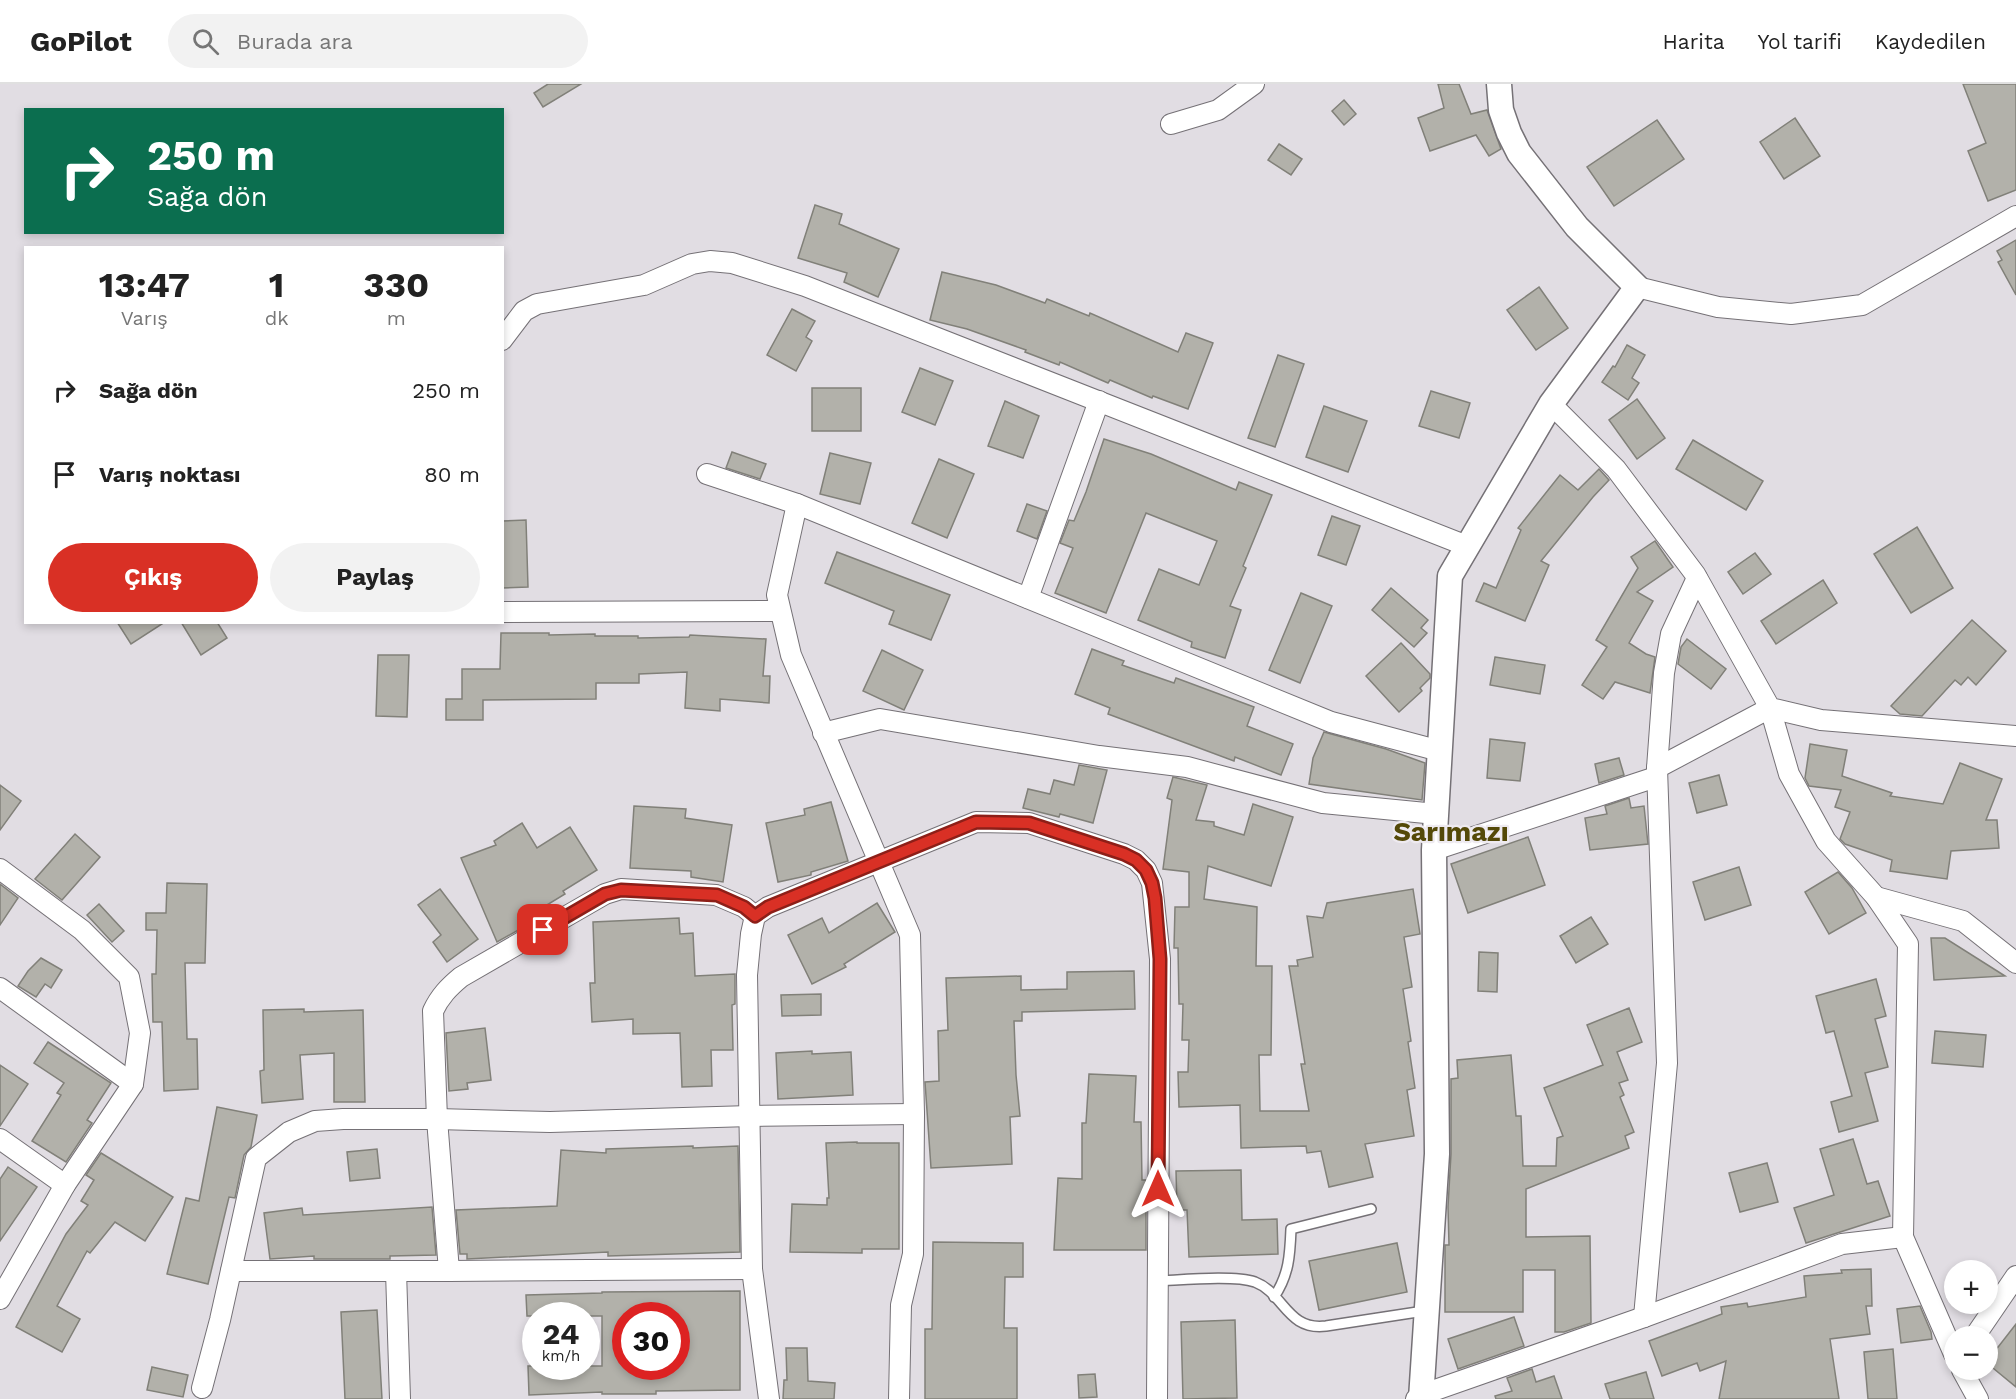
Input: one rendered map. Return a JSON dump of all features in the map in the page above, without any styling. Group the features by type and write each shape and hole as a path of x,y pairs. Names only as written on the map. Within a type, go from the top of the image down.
{"street":[{"path":"1171,124 1218,110 1254,84"},
{"path":"1499,84 1501,110 1509,133 1520,153 1577,226 1637,287 1718,307 1791,314 1862,305 2016,216"},
{"path":"504,337 524,311 537,304 644,285 692,264 710,261 732,263 805,286 1467,546"},
{"path":"1637,287 1551,404 1450,576 1434,850 1437,1154 1420,1398 1447,1393 1842,1244 1904,1237"},
{"path":"1028,598 1099,401"},
{"path":"1551,404 1616,469 1697,578 1770,708 1789,774 1826,841 1876,897 1908,944 1904,1237 1944,1331"},
{"path":"707,474 797,504 1331,722 1440,751"},
{"path":"797,504 777,595 791,655 910,935 914,1114 913,1254 901,1305 899,1399"},
{"path":"1644,1317 1667,1063 1656,773 1664,673 1671,634 1697,578"},
{"path":"504,612 780,611"},
{"path":"1434,850 1656,773 1770,708 1821,720 2016,736"},
{"path":"824,733 880,719 1099,756 1187,767 1323,803 1436,814"},
{"path":"769,1399 752,1269 747,975 755,916 768,907 976,822 1029,823 1124,854 1136,860 1146,870 1154,891 1160,959 1157,1399"},
{"path":"0,869 82,930 129,977 140,1033 133,1084 64,1185 0,1299"},
{"path":"449,1271 437,1119 433,1011 447,988 461,977 605,894 621,890 717,895 744,907 755,916"},
{"path":"1876,897 1962,921 1996,945 2016,963"},
{"path":"0,988 133,1084"},
{"path":"202,1388 220,1320 256,1158 290,1132 315,1121 437,1119 550,1122 914,1114"},
{"path":"0,1139 64,1185"},
{"path":"231,1271 752,1269"},
{"path":"396,1271 400,1399"},
{"path":"1983,1326 2016,1276"},
{"path":"1968,1380 1978,1399"}],"lane":[{"path":"1274,1297 1286,1277 1291,1229 1371,1209"},
{"path":"1158,1281 1245,1280 1257,1283 1297,1321 1318,1327 1427,1310"}],"building":[{"path":"548,84 581,84 543,107 534,93"},
{"path":"1438,84 1459,84 1471,114 1487,110 1501,149 1489,156 1476,135 1430,151 1418,118 1444,108"},
{"path":"1963,84 2016,84 2016,190 1988,201 1968,151 1986,143"},
{"path":"1344,100 1356,114 1344,125 1332,111"},
{"path":"1795,118 1820,156 1784,179 1760,142"},
{"path":"1657,120 1684,159 1614,206 1587,167"},
{"path":"1279,144 1302,159 1291,175 1268,160"},
{"path":"815,205 842,214 839,224 899,249 878,297 844,282 847,273 798,258"},
{"path":"2016,240 2016,295 1998,262 2002,260 1997,251"},
{"path":"942,272 996,285 1045,303 1047,299 1089,316 1090,313 1178,352 1186,333 1213,343 1188,409 1153,396 1152,398 1110,380 1108,383 1060,362 1059,365 1025,352 1026,350 967,329 930,320"},
{"path":"1539,287 1568,328 1536,350 1507,310"},
{"path":"792,309 815,321 806,337 812,341 796,371 767,355"},
{"path":"1627,345 1645,355 1632,378 1639,383 1628,400 1602,382 1613,366 1615,367"},
{"path":"1278,355 1304,364 1275,447 1248,438"},
{"path":"920,368 953,381 935,425 902,412"},
{"path":"812,388 861,388 861,431 812,431"},
{"path":"1431,391 1470,403 1459,438 1419,426"},
{"path":"1637,399 1665,438 1637,459 1609,420"},
{"path":"1005,401 1039,416 1023,458 988,446"},
{"path":"1324,406 1367,421 1348,472 1306,457"},
{"path":"1104,439 1151,454 1236,490 1239,482 1272,495 1243,566 1246,568 1230,606 1241,610 1225,658 1191,647 1192,642 1138,620 1159,569 1199,585 1217,541 1146,513 1106,613 1055,593 1073,548 1060,543 1069,520 1074,521"},
{"path":"1693,440 1763,481 1746,510 1676,469"},
{"path":"732,452 766,464 760,479 726,468"},
{"path":"830,453 871,463 860,504 820,494"},
{"path":"939,459 974,474 947,538 912,523"},
{"path":"1599,469 1609,480 1541,561 1549,565 1525,621 1476,601 1484,583 1496,588 1521,530 1518,528 1560,475 1578,490"},
{"path":"1027,504 1047,511 1037,539 1017,531"},
{"path":"1332,516 1360,526 1346,565 1318,555"},
{"path":"526,520 528,587 504,588 504,521"},
{"path":"1917,527 1953,588 1911,613 1874,554"},
{"path":"1655,541 1673,567 1637,592 1653,601 1629,643 1655,657 1650,693 1615,682 1603,699 1582,685 1607,647 1596,640 1638,568 1631,557"},
{"path":"837,552 950,595 931,640 889,624 894,611 825,583"},
{"path":"1755,553 1771,574 1743,594 1728,572"},
{"path":"1823,580 1837,603 1776,644 1761,621"},
{"path":"1391,588 1428,620 1421,628 1427,633 1414,647 1372,610"},
{"path":"1301,593 1332,606 1300,683 1269,670"},
{"path":"1972,620 2006,651 1976,685 1968,677 1961,685 1955,680 1922,716 1900,714 1891,706"},
{"path":"118,624 162,624 131,644"},
{"path":"182,624 218,624 227,638 201,655"},
{"path":"501,633 595,634 595,636 638,636 638,638 689,637 690,635 766,639 763,676 770,676 769,703 720,699 720,711 685,708 687,672 639,674 639,683 596,683 596,699 483,700 483,720 446,720 446,699 462,699 462,669 500,669"},
{"path":"1687,639 1726,669 1711,689 1678,664 1681,647"},
{"path":"1401,643 1430,674 1430,678 1420,688 1422,691 1399,712 1366,676"},
{"path":"1092,649 1124,661 1122,665 1174,683 1176,678 1254,707 1247,726 1293,744 1281,775 1235,757 1234,761 1108,714 1110,708 1075,694"},
{"path":"882,650 923,670 904,710 863,691"},
{"path":"378,655 409,655 407,717 376,716"},
{"path":"1495,657 1545,665 1540,694 1490,685"},
{"path":"1324,732 1386,749 1425,763 1422,800 1309,784 1313,758"},
{"path":"1490,739 1525,743 1520,781 1487,778"},
{"path":"1810,744 1847,750 1842,776 1892,793 1890,796 1943,804 1960,763 2002,779 1986,820 1997,820 1999,848 1951,851 1947,879 1890,871 1892,860 1845,844 1840,839 1850,812 1835,807 1841,790 1809,786 1805,778"},
{"path":"1619,758 1624,775 1599,783 1595,764"},
{"path":"1079,765 1107,770 1093,823 1060,814 1059,817 1023,808 1028,789 1050,794 1054,780 1074,785"},
{"path":"1719,775 1727,805 1697,813 1689,783"},
{"path":"1173,777 1207,785 1196,820 1214,822 1214,826 1244,835 1253,804 1293,817 1271,886 1208,866 1204,899 1257,907 1256,966 1272,966 1271,1055 1259,1055 1260,1111 1309,1111 1301,1064 1305,1064 1289,966 1298,966 1297,960 1313,957 1307,916 1323,918 1327,903 1413,889 1420,934 1404,937 1412,987 1403,989 1415,1088 1407,1090 1414,1136 1365,1144 1373,1177 1329,1187 1321,1151 1307,1153 1306,1146 1241,1148 1240,1105 1179,1107 1178,1072 1188,1072 1189,1040 1182,1040 1183,1004 1179,1004 1178,948 1174,948 1175,907 1189,907 1189,872 1163,869 1172,800 1167,798"},
{"path":"0,785 21,801 0,830"},
{"path":"1629,798 1631,808 1644,806 1648,844 1590,850 1585,818 1607,814 1605,806"},
{"path":"831,802 848,861 811,872 811,875 778,882 766,823 805,815 804,809"},
{"path":"634,806 686,809 685,818 732,825 723,882 691,877 691,871 630,868"},
{"path":"522,823 537,848 570,827 597,870 563,891 565,894 532,914 536,920 497,942 461,858 496,845 494,841"},
{"path":"75,834 100,857 62,900 35,879"},
{"path":"1528,837 1545,885 1468,913 1451,864"},
{"path":"1739,867 1751,905 1705,920 1693,882"},
{"path":"1838,872 1852,888 1866,913 1829,934 1805,892"},
{"path":"167,883 207,884 205,963 185,963 187,1039 197,1039 198,1089 164,1091 162,1022 153,1022 152,974 156,974 157,930 146,930 146,913 166,913"},
{"path":"0,884 18,898 0,925"},
{"path":"440,889 478,939 447,962 433,942 441,935 418,905"},
{"path":"877,903 895,932 844,964 846,967 812,984 788,935 822,918 829,933"},
{"path":"99,904 124,931 112,942 87,915"},
{"path":"1591,917 1608,944 1576,963 1560,936"},
{"path":"679,918 680,934 693,933 695,976 735,974 735,1004 732,1005 733,1050 711,1050 712,1086 682,1087 680,1033 633,1034 633,1019 592,1022 590,983 595,983 593,922"},
{"path":"1931,938 1945,938 2005,976 1934,980"},
{"path":"1479,952 1498,953 1497,992 1478,991"},
{"path":"41,958 62,970 51,988 45,984 36,997 18,986"},
{"path":"1134,971 1135,1009 1022,1012 1022,1021 1014,1021 1020,1116 1010,1117 1012,1164 931,1168 925,1082 939,1081 938,1031 948,1030 946,978 1021,976 1021,990 1067,989 1067,972"},
{"path":"1876,979 1886,1016 1875,1019 1888,1067 1865,1073 1878,1121 1839,1132 1831,1102 1852,1096 1834,1031 1826,1033 1816,996"},
{"path":"821,994 821,1015 782,1016 781,995"},
{"path":"1629,1008 1642,1042 1617,1052 1628,1080 1619,1083 1624,1095 1620,1097 1634,1132 1625,1136 1629,1148 1526,1189 1526,1237 1590,1236 1591,1323 1564,1332 1555,1332 1555,1270 1523,1270 1523,1312 1445,1312 1445,1245 1449,1245 1451,1079 1458,1078 1457,1060 1511,1055 1516,1116 1521,1116 1523,1166 1556,1166 1557,1138 1563,1136 1544,1088 1603,1065 1587,1025"},
{"path":"304,1009 304,1012 363,1010 365,1102 334,1102 334,1053 300,1055 303,1099 262,1103 260,1071 264,1070 263,1010"},
{"path":"485,1028 491,1080 467,1083 468,1089 449,1091 446,1033"},
{"path":"1935,1031 1986,1035 1983,1067 1932,1063"},
{"path":"48,1042 111,1083 87,1120 92,1123 66,1162 32,1141 61,1095 57,1093 64,1083 34,1063"},
{"path":"812,1051 812,1054 851,1052 853,1095 778,1099 776,1053"},
{"path":"0,1065 28,1084 0,1126"},
{"path":"1089,1074 1136,1076 1134,1122 1141,1122 1142,1180 1146,1180 1146,1250 1054,1250 1058,1178 1082,1179 1082,1123 1086,1123"},
{"path":"217,1107 257,1115 251,1147 244,1155 235,1198 229,1197 208,1284 167,1274 186,1198 199,1201"},
{"path":"1853,1139 1867,1184 1878,1181 1890,1216 1806,1243 1794,1208 1834,1195 1820,1149"},
{"path":"826,1143 899,1143 899,1249 862,1249 862,1253 790,1252 792,1204 827,1205 827,1198 829,1198"},
{"path":"693,1146 693,1148 738,1146 740,1252 608,1256 608,1252 467,1259 467,1254 460,1254 456,1210 557,1206 561,1150 606,1153 606,1149"},
{"path":"377,1149 380,1178 350,1181 347,1152"},
{"path":"101,1153 173,1197 145,1241 115,1222 90,1253 87,1251 57,1306 80,1319 62,1352 16,1327 66,1234 88,1205 81,1201 94,1180 86,1175"},
{"path":"1767,1163 1778,1202 1740,1212 1729,1173"},
{"path":"8,1167 37,1187 0,1241 0,1179"},
{"path":"1241,1170 1242,1220 1277,1219 1278,1254 1189,1257 1187,1210 1177,1210 1176,1171"},
{"path":"432,1207 436,1255 390,1256 390,1259 314,1259 314,1256 270,1259 264,1213 302,1208 303,1215"},
{"path":"933,1242 1023,1243 1023,1277 1005,1277 1004,1328 1017,1328 1017,1399 925,1399 925,1329 932,1329"},
{"path":"1397,1243 1407,1292 1319,1310 1309,1261"},
{"path":"1871,1269 1872,1306 1866,1306 1870,1334 1830,1339 1839,1399 1719,1399 1726,1361 1700,1371 1697,1363 1662,1376 1649,1341 1722,1314 1721,1307 1747,1303 1748,1307 1806,1297 1804,1276 1842,1273 1841,1270"},
{"path":"740,1291 740,1390 656,1391 656,1394 602,1394 602,1392 529,1395 528,1380 600,1380 602,1316 600,1316 600,1302 526,1302 526,1295"},
{"path":"1920,1306 1932,1339 1901,1343 1897,1309"},
{"path":"377,1310 382,1399 345,1399 341,1312"},
{"path":"1514,1317 1524,1346 1458,1369 1448,1339"},
{"path":"1235,1320 1237,1398 1183,1399 1181,1322"},
{"path":"2016,1324 2016,1387 1998,1372 1998,1347"},
{"path":"786,1348 807,1348 808,1381 835,1383 834,1399 783,1399 784,1380 787,1380"},
{"path":"1893,1349 1897,1399 1868,1399 1864,1352"},
{"path":"152,1367 188,1375 183,1397 147,1390"},
{"path":"1532,1369 1536,1382 1554,1376 1562,1399 1496,1399 1495,1396 1512,1391 1507,1378"},
{"path":"1646,1372 1654,1399 1610,1399 1605,1384"},
{"path":"1095,1374 1097,1397 1079,1398 1078,1375"}],"district":[{"name":"Sarımazı","path":"1451,832"}],"route":[{"path":"543,930 605,894 621,890 717,895 744,907 755,916 768,907 976,822 1029,823 1124,854 1136,860 1146,870 1155,898 1160,959 1158,1189"}]}
